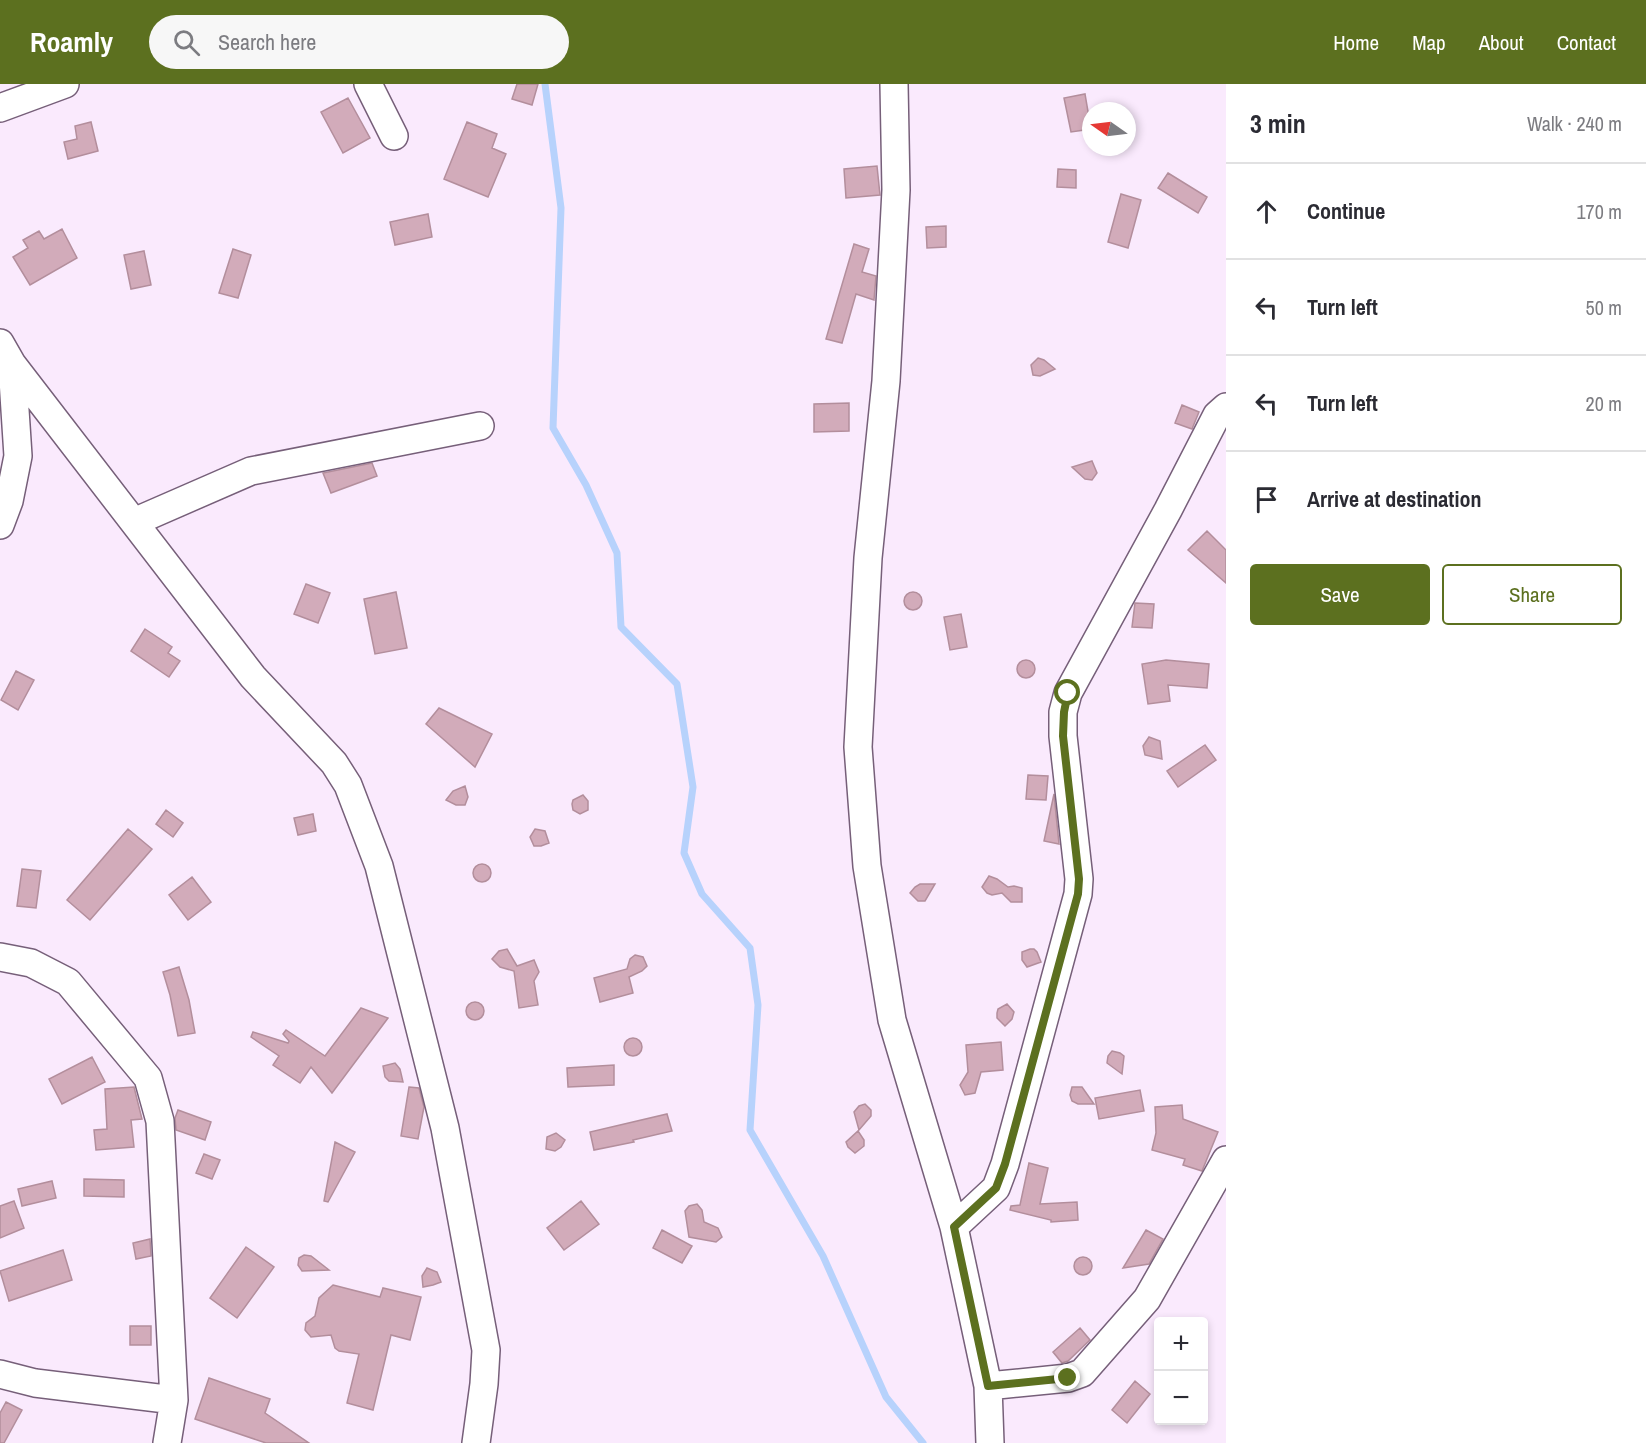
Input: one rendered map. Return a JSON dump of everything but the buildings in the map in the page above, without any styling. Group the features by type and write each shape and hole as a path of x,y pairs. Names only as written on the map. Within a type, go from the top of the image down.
{"street":[{"path":"0,108 65,84"},
{"path":"368,84 394,136"},
{"path":"894,84 896,189 886,381 868,558 858,747 867,866 892,1020 954,1227 988,1386 990,1443"},
{"path":"6,353 253,677 334,763 354,798 379,866 445,1128 486,1350 476,1443"},
{"path":"0,525 9,501 18,456 6,353"},
{"path":"954,1227 996,1188 1005,1164 1078,894 1079,879 1063,736 1068,693 1168,510 1216,415 1226,407"},
{"path":"134,522 251,471 480,426"},
{"path":"0,957 31,963 68,982 148,1078 160,1121 174,1400 167,1443"},
{"path":"988,1386 1068,1378 1083,1373 1148,1299 1226,1160"},
{"path":"0,1374 35,1383 174,1400"}],"waterway":[{"path":"545,84 561,208 553,428 586,485 617,553 621,627 677,684 693,787 684,853 702,894 750,948 758,1005 750,1130 823,1256 886,1397 923,1443"}],"route":[{"path":"1068,693 1063,736 1074,852 1079,879 1078,894 1061,964 1005,1164 996,1188 954,1227 988,1386 1068,1378"}]}
